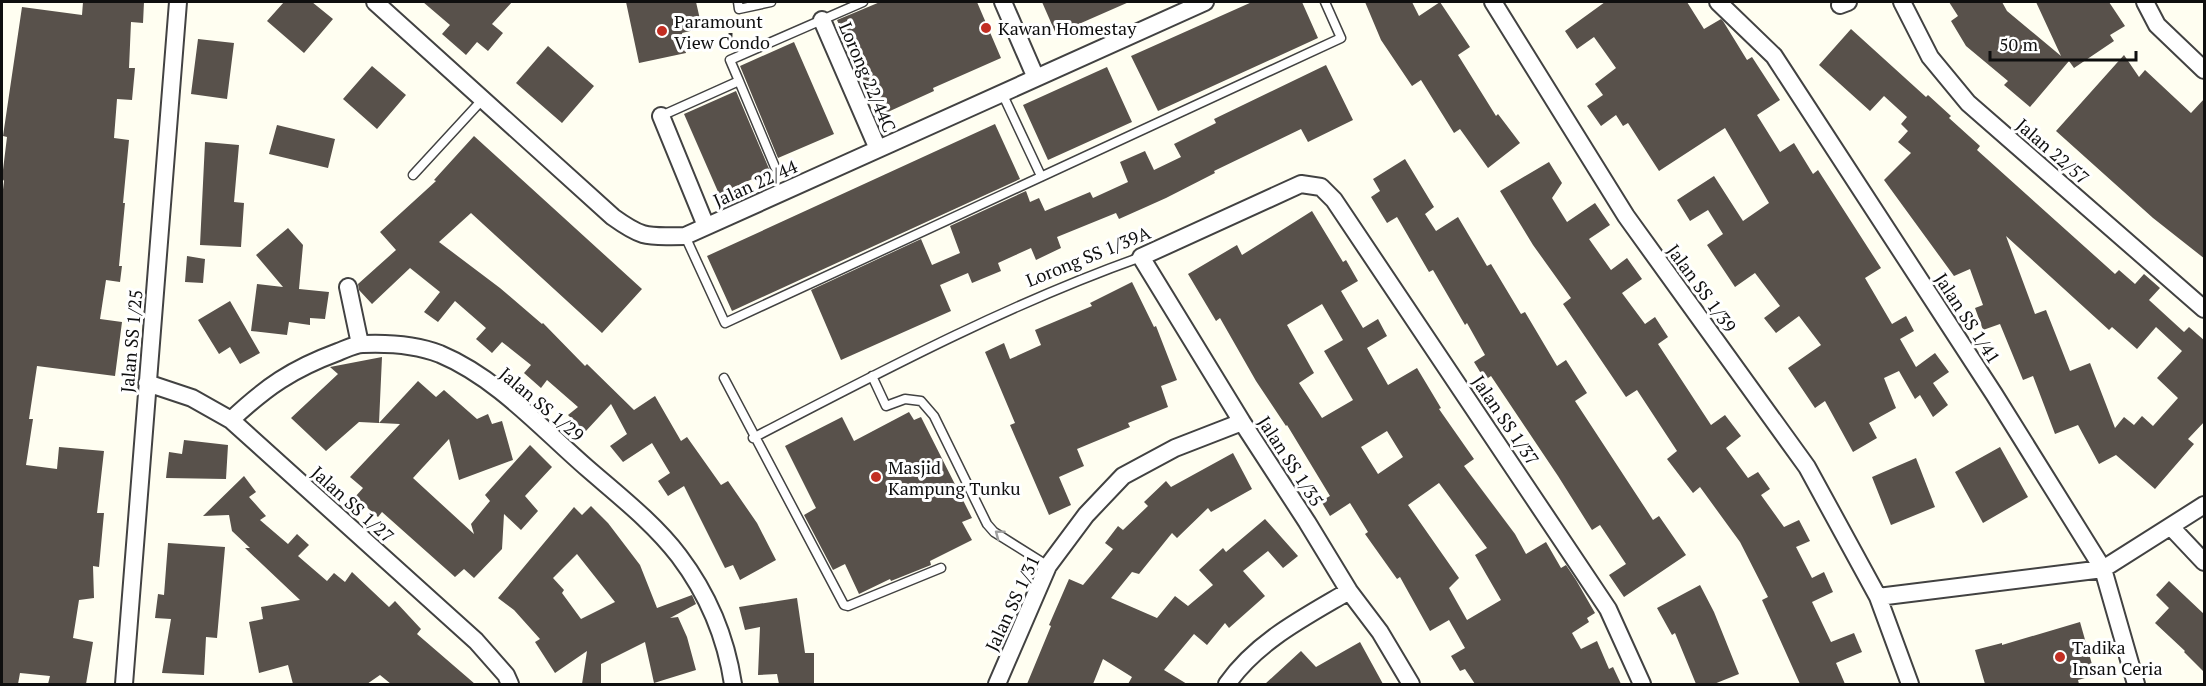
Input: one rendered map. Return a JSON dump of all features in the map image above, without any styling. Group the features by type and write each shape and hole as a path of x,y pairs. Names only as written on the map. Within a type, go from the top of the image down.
{"street":[{"name":"Jalan SS 1/25","path":"124,684 178,2"},
{"name":"Jalan 22/44","path":"375,2 614,217 633,232 650,237 685,236 1205,2"},
{"path":"1003,2 1036,78"},
{"name":"Jalan SS 1/39","path":"1493,2 1626,216 1807,467 1878,597 1910,684"},
{"name":"Jalan SS 1/41","path":"1718,2 1774,56 1994,393 2103,569 2136,684"},
{"name":"Jalan 22/57","path":"1902,2 1930,57 1968,103 2205,309"},
{"path":"2145,2 2157,25 2205,70"},
{"name":"Lorong 22/44C","path":"822,20 878,149"},
{"path":"661,116 706,226"},
{"name":"Lorong SS 1/39A","path":"1141,257 1301,184 1321,187"},
{"name":"Jalan SS 1/37","path":"1321,187 1334,200 1608,609 1642,684"},
{"name":"Jalan SS 1/35","path":"1141,257 1242,422 1349,591 1380,632 1411,684"},
{"path":"348,287 360,344"},
{"name":"Jalan SS 1/29","path":"231,420 257,395 284,376 309,362 360,344 410,347 438,354 466,367 502,392 633,507 678,555 700,589 719,627 730,666 732,684"},
{"name":"Jalan SS 1/27","path":"147,383 192,398 231,420 476,641 506,675 510,684"},
{"name":"Jalan SS 1/31","path":"997,684 1048,566 1086,515 1123,476 1175,448 1242,422"},
{"path":"1878,597 2103,569 2205,505"},
{"path":"2171,527 2205,562"},
{"path":"1227,684 1279,632 1349,591"}],"lane":[{"path":"738,2 739,9 771,2"},
{"path":"775,167 730,60 863,2"},
{"path":"685,236 725,323 1341,38 1325,2"},
{"path":"661,116 739,81"},
{"path":"1002,93 1041,176"},
{"path":"413,175 483,99"},
{"name":"Lorong SS 1/39A","path":"753,438 872,376 1039,297 1141,257"},
{"path":"872,376 886,406 905,399 921,401 934,416 987,524 994,532 1048,566"},
{"path":"724,378 753,438 844,605 848,606 941,568"}],"path":[{"path":"730,22 730,60"}],"building":[{"path":"83,2 144,2 143,23 131,22 129,68 135,68 132,100 117,99 114,138 129,140 119,266 122,266 120,282 106,280 100,319 122,322 115,376 37,366 29,419 33,419 26,465 57,469 59,447 104,451 97,513 104,513 99,567 93,566 94,598 79,600 73,638 93,642 86,684 48,684 50,676 20,673 18,684 2,684 2,198 4,181 2,178 7,137 3,136 22,7 82,15"},
{"path":"284,2 312,2 333,19 304,53 267,21"},
{"path":"423,2 512,2 492,24 503,33 488,51 477,42 466,55 442,34 450,25"},
{"name":"Paramount View Condo","path":"626,2 696,2 702,28 682,33 686,53 639,63"},
{"path":"880,2 977,2 1001,58 933,88 934,91 879,116 837,20"},
{"path":"1042,2 1129,2 1056,34"},
{"path":"1252,2 1302,2 1318,38 1158,111 1131,56"},
{"path":"1365,2 1412,2 1419,16 1440,2 1470,47 1458,55 1496,116 1498,114 1520,143 1488,168 1460,129 1454,133 1421,80 1412,86 1381,40"},
{"path":"1605,2 1687,2 1704,29 1721,19 1723,21 1747,60 1752,57 1780,100 1757,115 1780,152 1794,143 1813,174 1818,170 1881,268 1865,278 1892,324 1906,316 1914,331 1900,339 1916,367 1935,353 1949,372 1933,383 1948,405 1933,417 1920,395 1915,399 1899,371 1884,378 1896,408 1869,423 1877,438 1853,452 1825,401 1815,408 1788,368 1821,345 1799,316 1776,333 1764,318 1780,306 1755,273 1735,287 1707,245 1723,234 1708,210 1690,221 1677,200 1714,176 1743,221 1769,203 1725,128 1659,171 1628,123 1623,126 1616,115 1601,126 1587,106 1603,95 1595,84 1616,68 1594,37 1577,49 1565,31"},
{"path":"1949,2 2002,2 2007,11 2061,56 2036,2 2109,2 2125,26 2110,35 2114,41 2074,68 2069,61 2030,107 2004,85 2008,81 1966,46 1951,21 1958,16"},
{"path":"1851,29 1926,97 1928,95 1951,116 1949,118 1980,146 1977,150 2115,274 2119,270 2135,284 2144,274 2160,288 2149,300 2184,332 2189,327 2205,341 2205,421 2188,439 2194,444 2155,489 2116,455 2099,464 2078,425 2055,434 2033,376 2023,380 2000,324 1983,330 1975,308 1983,305 1970,269 1954,276 1884,180 1911,153 1898,142 1908,131 1901,124 1907,117 1884,96 1870,111 1819,65","holes":["2006,236 2109,330 2112,327 2137,349 2156,327 2182,351 2157,378 2178,398 2153,426 2142,416 2134,425 2124,417 2115,428 2090,363 2070,371 2046,310 2035,314"]},
{"path":"198,39 234,43 227,99 191,94"},
{"path":"794,42 834,134 778,158 740,66"},
{"path":"548,46 594,86 562,123 516,83"},
{"path":"2124,55 2139,77 2145,70 2191,113 2205,98 2205,259 2153,218 2056,131"},
{"path":"1326,65 1353,120 1308,142 1301,129 1214,171 1215,173 1166,198 1119,219 1116,213 1057,237 1061,248 1036,260 1031,248 998,263 1001,271 972,283 968,273 940,285 951,311 841,360 811,290 921,239 932,265 960,253 950,226 1026,191 1030,202 1039,198 1045,211 1090,192 1093,198 1128,182 1120,162 1145,151 1154,170 1181,157 1174,144 1216,123 1214,119"},
{"path":"372,66 406,95 377,129 343,99"},
{"path":"1107,67 1132,122 1048,160 1023,105"},
{"path":"736,91 770,171 719,194 684,114"},
{"path":"995,124 1020,179 732,311 707,256"},
{"path":"277,125 335,139 328,168 269,154"},
{"path":"474,136 642,289 602,333 471,213 439,242 543,323 585,366 587,364 634,410 655,396 681,441 687,437 721,485 728,481 757,523 776,560 740,580 733,565 725,568 684,486 668,496 658,481 670,473 652,443 623,462 610,446 627,434 611,404 585,432 568,415 578,407 547,380 541,388 524,373 531,365 502,342 492,353 476,339 486,328 455,301 438,322 424,312 440,292 410,268 372,304 359,290 358,284 396,250 380,232 436,181 434,180"},
{"path":"205,142 239,145 234,202 244,203 241,247 200,245"},
{"path":"1405,159 1434,207 1425,214 1436,231 1458,217 1487,266 1491,264 1521,314 1525,312 1557,366 1566,360 1587,393 1575,401 1653,520 1659,516 1686,555 1624,597 1609,575 1626,564 1600,525 1592,530 1491,376 1485,380 1474,362 1485,355 1467,323 1465,325 1433,270 1429,272 1397,217 1387,223 1371,197 1380,191 1373,179"},
{"path":"1549,162 1562,183 1552,198 1567,222 1595,203 1610,225 1589,239 1611,270 1627,258 1642,279 1622,293 1645,324 1655,317 1668,337 1658,344 1711,425 1725,415 1741,436 1726,448 1748,478 1758,472 1770,489 1761,495 1784,527 1799,520 1810,541 1796,547 1812,578 1824,572 1833,592 1812,602 1831,642 1854,633 1862,652 1836,663 1845,684 1800,684 1762,600 1768,597 1740,542 1700,487 1693,493 1667,459 1677,451 1637,390 1626,397 1563,304 1571,298 1533,245 1500,191"},
{"path":"1312,211 1343,262 1346,260 1358,281 1341,291 1363,328 1378,319 1387,336 1367,348 1388,385 1417,368 1441,408 1439,409 1474,459 1464,466 1515,534 1526,554 1546,542 1561,568 1566,565 1576,580 1595,613 1587,618 1589,622 1572,633 1581,649 1597,641 1609,669 1613,667 1621,684 1475,684 1465,669 1460,671 1451,656 1465,648 1449,620 1430,631 1400,577 1397,579 1365,534 1368,532 1350,503 1330,516 1321,501 1330,496 1287,425 1256,381 1220,318 1216,321 1188,274 1237,245 1242,255","holes":["1322,304 1343,340 1324,351 1353,400 1322,418 1299,383 1314,373 1287,325","1387,431 1403,457 1378,474 1361,447","1439,483 1487,548 1475,555 1501,600 1467,620 1449,588 1459,578 1408,505"]},
{"path":"288,228 303,245 299,289 329,292 325,319 310,318 310,325 289,322 287,335 251,331 257,284 283,287 256,255"},
{"path":"187,256 205,259 203,283 185,282"},
{"path":"1132,282 1154,327 1156,326 1177,380 1161,386 1168,407 1128,423 1130,427 1077,449 1084,466 1059,477 1071,505 1049,515 1010,425 1015,423 985,352 1004,343 1010,359 1041,345 1035,330 1092,306 1090,303"},
{"path":"230,301 260,353 240,364 230,347 219,354 198,320"},
{"path":"382,357 379,423 359,422 326,451 291,418 338,374 330,367"},
{"path":"418,381 436,397 444,390 477,419 488,414 492,424 502,421 513,460 459,480 449,439 413,478 474,534 471,524 490,501 485,495 530,445 552,467 525,496 538,511 521,530 504,514 502,549 474,578 464,569 455,577 382,512 378,517 355,497 363,488 350,477 400,424 379,423"},
{"name":"Masjid Kampung Tunku","path":"909,412 914,420 921,417 972,518 962,522 972,540 930,561 931,565 891,581 890,579 859,594 845,564 833,570 804,515 816,508 785,446 842,417 854,441"},
{"path":"184,440 228,445 226,479 166,478 169,452 182,454"},
{"path":"2000,447 2028,497 1983,523 1955,472"},
{"path":"1233,453 1252,489 1211,512 1208,508 1177,538 1172,533 1139,574 1132,572 1111,598 1157,618 1175,596 1188,606 1213,585 1199,570 1223,548 1226,552 1265,519 1298,556 1283,568 1268,551 1243,571 1265,596 1229,628 1225,623 1207,645 1194,634 1164,670 1187,684 1128,684 1132,677 1103,659 1093,684 1027,684 1069,579 1083,585 1113,549 1105,543 1118,526 1123,530 1148,506 1144,502 1166,481 1171,487"},
{"path":"1916,458 1935,507 1891,525 1872,477"},
{"path":"244,476 256,492 249,497 266,516 260,520 288,544 297,534 309,545 298,556 327,581 334,573 345,582 352,572 389,607 395,601 421,629 417,634 475,684 391,684 380,675 367,684 293,684 288,665 259,673 249,622 263,619 261,607 300,600 245,548 250,548 232,531 229,515 203,516"},
{"path":"591,506 608,523 640,565 657,608 692,595 696,604 670,618 678,617 687,637 696,670 654,683 645,642 601,664 601,684 582,684 587,651 555,673 535,642 540,639 514,610 498,598 574,507 582,515","holes":["577,554 615,602 581,619 562,593 564,590 553,578"]},
{"path":"168,543 225,547 217,638 206,637 204,675 162,673 171,619 155,618 158,594 164,595"},
{"path":"2169,581 2205,615 2205,673 2155,623 2169,608 2156,595"},
{"path":"1700,585 1714,612 1739,674 1714,684 1696,684 1675,633 1672,635 1657,608"},
{"path":"797,598 805,653 814,653 814,684 779,684 777,674 758,675 760,627 745,630 739,607"},
{"name":"Tadika Insan Ceria","path":"2080,622 2095,675 2078,680 2079,684 1985,684 1975,650 2002,643 2002,645"},
{"path":"1360,642 1383,684 1265,684 1301,651 1316,667"}],"place":[{"name":"Kawan Homestay","path":"986,28"},
{"name":"Paramount View Condo","path":"662,31"},
{"name":"Masjid Kampung Tunku","path":"876,477"},
{"name":"Tadika Insan Ceria","path":"2060,657"}]}
